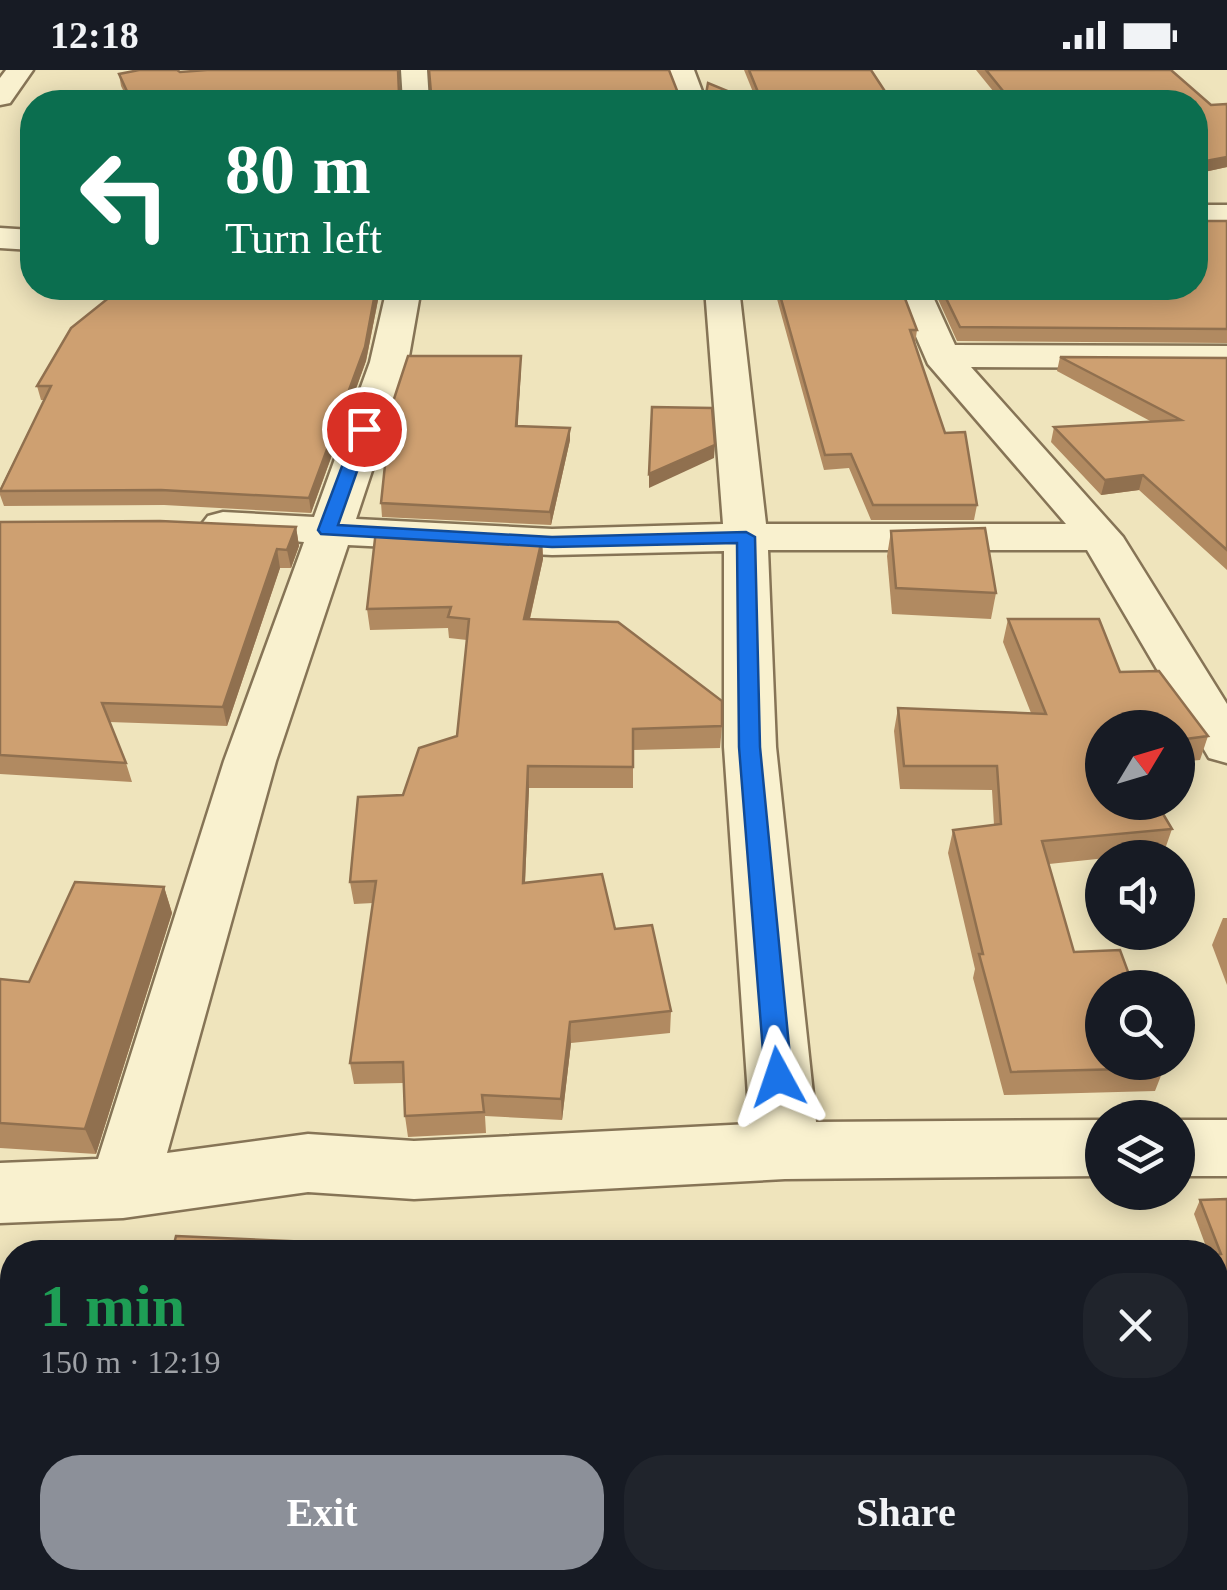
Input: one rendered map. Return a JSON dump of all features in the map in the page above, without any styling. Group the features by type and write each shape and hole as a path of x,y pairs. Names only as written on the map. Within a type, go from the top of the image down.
{"street":[{"path":"0,97 12,86 20,70"},
{"path":"123,1188 250,760 388,362 401,300"},
{"path":"723,300 746,537 750,747 785,1151"},
{"path":"917,300 941,356 1101,537 1227,746"},
{"path":"941,356 1227,357"},
{"path":"182,522 552,542 746,537 1101,537"},
{"path":"0,1193 123,1188 308,1163 414,1170 785,1151 1085,1148"},
{"path":"1195,1148 1227,1148"}],"building":[{"path":"139,70 398,70 399,90 126,90 119,74"},
{"path":"429,70 669,70 677,90 431,90"},
{"path":"749,70 871,70 884,90 757,90"},
{"path":"986,70 1171,70 1194,90 1002,90"},
{"path":"708,83 725,90 707,90"},
{"path":"1208,102 1227,104 1227,157 1208,161"},
{"path":"1208,221 1227,221 1227,329 960,327 947,300 1208,300"},
{"path":"106,300 374,300 365,347 309,498 161,490 0,491 51,386 37,386 71,328"},
{"path":"781,300 906,300 917,330 910,330 945,433 965,432 977,505 873,505 851,454 825,455"},
{"path":"408,356 521,356 516,426 570,428 550,512 381,503 391,408"},
{"path":"1060,357 1227,358 1227,550 1143,475 1105,480 1054,427 1181,420"},
{"path":"652,407 712,408 715,445 649,474"},
{"path":"160,521 296,527 287,550 277,549 223,707 102,703 126,763 0,755 0,522"},
{"path":"985,528 996,593 896,588 891,531"},
{"path":"376,530 542,539 524,619 618,622 722,701 722,726 633,729 633,767 528,766 523,883 602,874 615,929 652,925 671,1011 570,1022 561,1099 482,1095 484,1112 405,1116 403,1062 350,1063 376,881 350,882 358,797 403,795 419,748 457,736 469,619 448,617 451,607 367,609"},
{"path":"1008,619 1099,619 1120,672 1159,671 1188,710 1085,710 1085,820 1167,820 1172,829 1042,841 1074,952 1120,950 1127,970 1085,970 1085,1070 1011,1072 979,954 983,954 953,830 1001,824 997,766 904,766 898,708 1046,714"},
{"path":"1195,719 1208,736 1195,738"},
{"path":"75,882 164,887 85,1129 0,1123 0,979 29,982"},
{"path":"1227,1199 1227,1240 1216,1240 1200,1200"},
{"path":"176,1236 265,1240 175,1240"}],"route":[{"path":"364,429 327,530 552,542 746,537 750,747 778,1077"}]}
